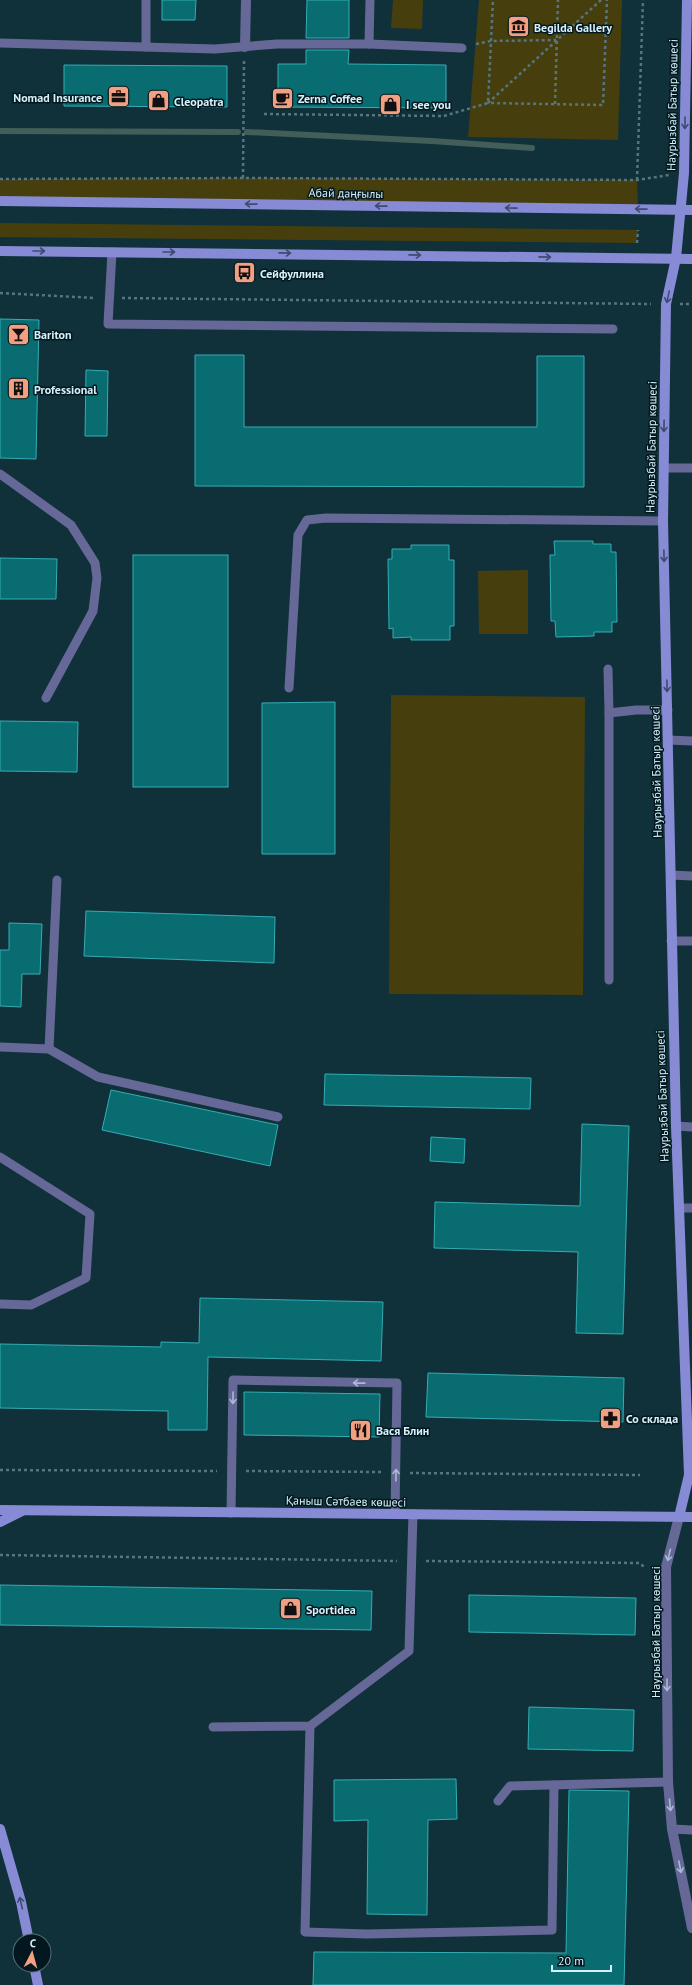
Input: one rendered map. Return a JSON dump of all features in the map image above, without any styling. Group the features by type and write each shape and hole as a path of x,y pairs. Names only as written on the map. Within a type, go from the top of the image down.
{"main road":[{"name":"Наурызбай Батыр көшесі","path":"680,210 684,173 687,0"},
{"name":"Абай даңғылы","path":"0,201 692,210"},
{"path":"676,258 680,210"},
{"path":"0,251 692,259"},
{"name":"Наурызбай Батыр көшесі","path":"676,258 666,304 663,521 676,1126 689,1475 679,1517"},
{"name":"Қаныш Сәтбаев көшесі","path":"0,1510 692,1518"},
{"path":"0,1522 24,1510"},
{"path":"0,1829 21,1902 27,1933"},
{"path":"36,1973 40,1985"}],"street":[{"path":"244,47 246,0"},
{"name":"Наурызбай Батыр көшесі","path":"679,1517 666,1567 668,1782 672,1829 692,1928"}],"lane":[{"path":"146,0 146,47"},
{"path":"370,0 370,44"},
{"path":"0,43 214,49 277,44 370,44 462,48"},
{"path":"112,252 108,324 613,329"},
{"path":"664,468 692,468"},
{"path":"0,474 71,525 95,562 97,578 93,610 46,698"},
{"path":"289,688 298,535 307,520 326,518 663,521"},
{"path":"608,669 610,980"},
{"path":"609,713 636,710 668,710"},
{"path":"668,740 692,741"},
{"path":"671,876 692,876"},
{"path":"49,1049 57,880"},
{"path":"671,941 692,940"},
{"path":"0,1047 49,1049 98,1077 278,1117"},
{"path":"676,1126 692,1127"},
{"path":"0,1157 90,1214 86,1278 31,1305 0,1304"},
{"path":"679,1208 692,1208"},
{"path":"231,1513 233,1380 397,1383 395,1514"},
{"path":"213,1727 310,1726 409,1651 410,1561 413,1514"},
{"path":"310,1726 305,1932 367,1934 552,1930 554,1785"},
{"path":"498,1801 510,1786 668,1782"},
{"path":"672,1829 692,1830"}],"path":[{"path":"488,103 493,0"},
{"path":"555,104 558,0"},
{"path":"488,103 600,0"},
{"path":"264,114 444,116 488,103 603,105 607,0"},
{"path":"637,180 642,0"},
{"path":"491,41 557,40"},
{"path":"243,178 244,47"},
{"path":"0,179 243,178 637,180 684,173"},
{"path":"637,243 638,230"},
{"path":"0,293 110,298 692,304"},
{"path":"0,1470 640,1475"},
{"path":"0,1556 640,1563 644,1567"}],"shaded area":[{"path":"393,0 423,0 422,29 391,28"},
{"path":"479,0 622,0 618,140 468,137"},
{"path":"243,178 637,180 638,209 0,201 0,179"},
{"path":"0,223 638,230 637,243 0,237"},
{"path":"528,570 528,634 479,634 478,571"},
{"path":"391,695 585,697 583,995 389,994"}],"building":[{"path":"162,0 196,0 195,20 162,20"},
{"path":"307,0 349,0 349,38 306,38"},
{"path":"306,50 349,50 348,64 446,65 446,108 278,107 278,64 306,64"},
{"path":"64,65 227,66 227,107 64,106"},
{"name":"Professional","path":"0,319 39,320 36,459 0,458"},
{"path":"195,355 244,355 244,427 537,427 537,356 584,356 584,487 195,486"},
{"path":"86,370 108,371 107,436 85,436"},
{"path":"554,541 593,541 593,544 611,544 611,552 616,552 617,622 612,622 612,632 594,632 594,636 556,637 555,621 551,621 550,555 555,555"},
{"path":"411,545 449,545 449,560 454,560 454,626 450,626 450,640 411,640 411,637 393,638 393,628 389,629 388,559 392,559 392,549 411,549"},
{"path":"133,555 228,555 228,787 133,787"},
{"path":"0,558 57,559 56,599 0,599"},
{"path":"335,702 335,854 262,854 262,703"},
{"path":"0,721 78,722 77,772 0,771"},
{"path":"86,911 275,917 274,963 84,956"},
{"path":"9,923 42,924 40,974 22,974 21,1007 0,1006 0,950 9,950"},
{"path":"325,1074 531,1078 530,1109 324,1105"},
{"path":"111,1090 278,1125 270,1166 102,1130"},
{"path":"582,1124 629,1126 623,1334 576,1333 578,1252 434,1248 435,1202 580,1206"},
{"path":"431,1137 465,1139 464,1163 430,1161"},
{"path":"200,1298 383,1302 381,1361 208,1357 207,1430 168,1430 168,1411 0,1408 0,1344 161,1347 161,1342 199,1343"},
{"path":"428,1373 624,1378 623,1422 426,1417"},
{"path":"244,1392 380,1394 379,1437 244,1435"},
{"path":"0,1585 372,1591 371,1630 0,1625"},
{"path":"469,1595 636,1598 635,1635 469,1632"},
{"path":"529,1707 634,1710 633,1751 528,1749"},
{"path":"456,1779 457,1819 428,1820 427,1915 367,1914 368,1820 334,1821 334,1780"},
{"path":"569,1790 629,1791 624,1985 313,1985 314,1952 566,1953"}],"waterway":[{"path":"0,131 238,132"},
{"path":"247,132 432,141 532,148"}],"place":[{"name":"Begilda Gallery","path":"518,27"},
{"name":"Nomad Insurance","path":"118,97"},
{"name":"Zerna Coffee","path":"282,98"},
{"name":"Cleopatra","path":"158,101"},
{"name":"I see you","path":"390,104"},
{"name":"Сейфуллина","path":"245,273"},
{"name":"Bariton","path":"18,334"},
{"name":"Professional","path":"19,389"},
{"name":"Со склада","path":"610,1418"},
{"name":"Вася Блин","path":"361,1430"},
{"name":"Sportidea","path":"291,1609"}]}
